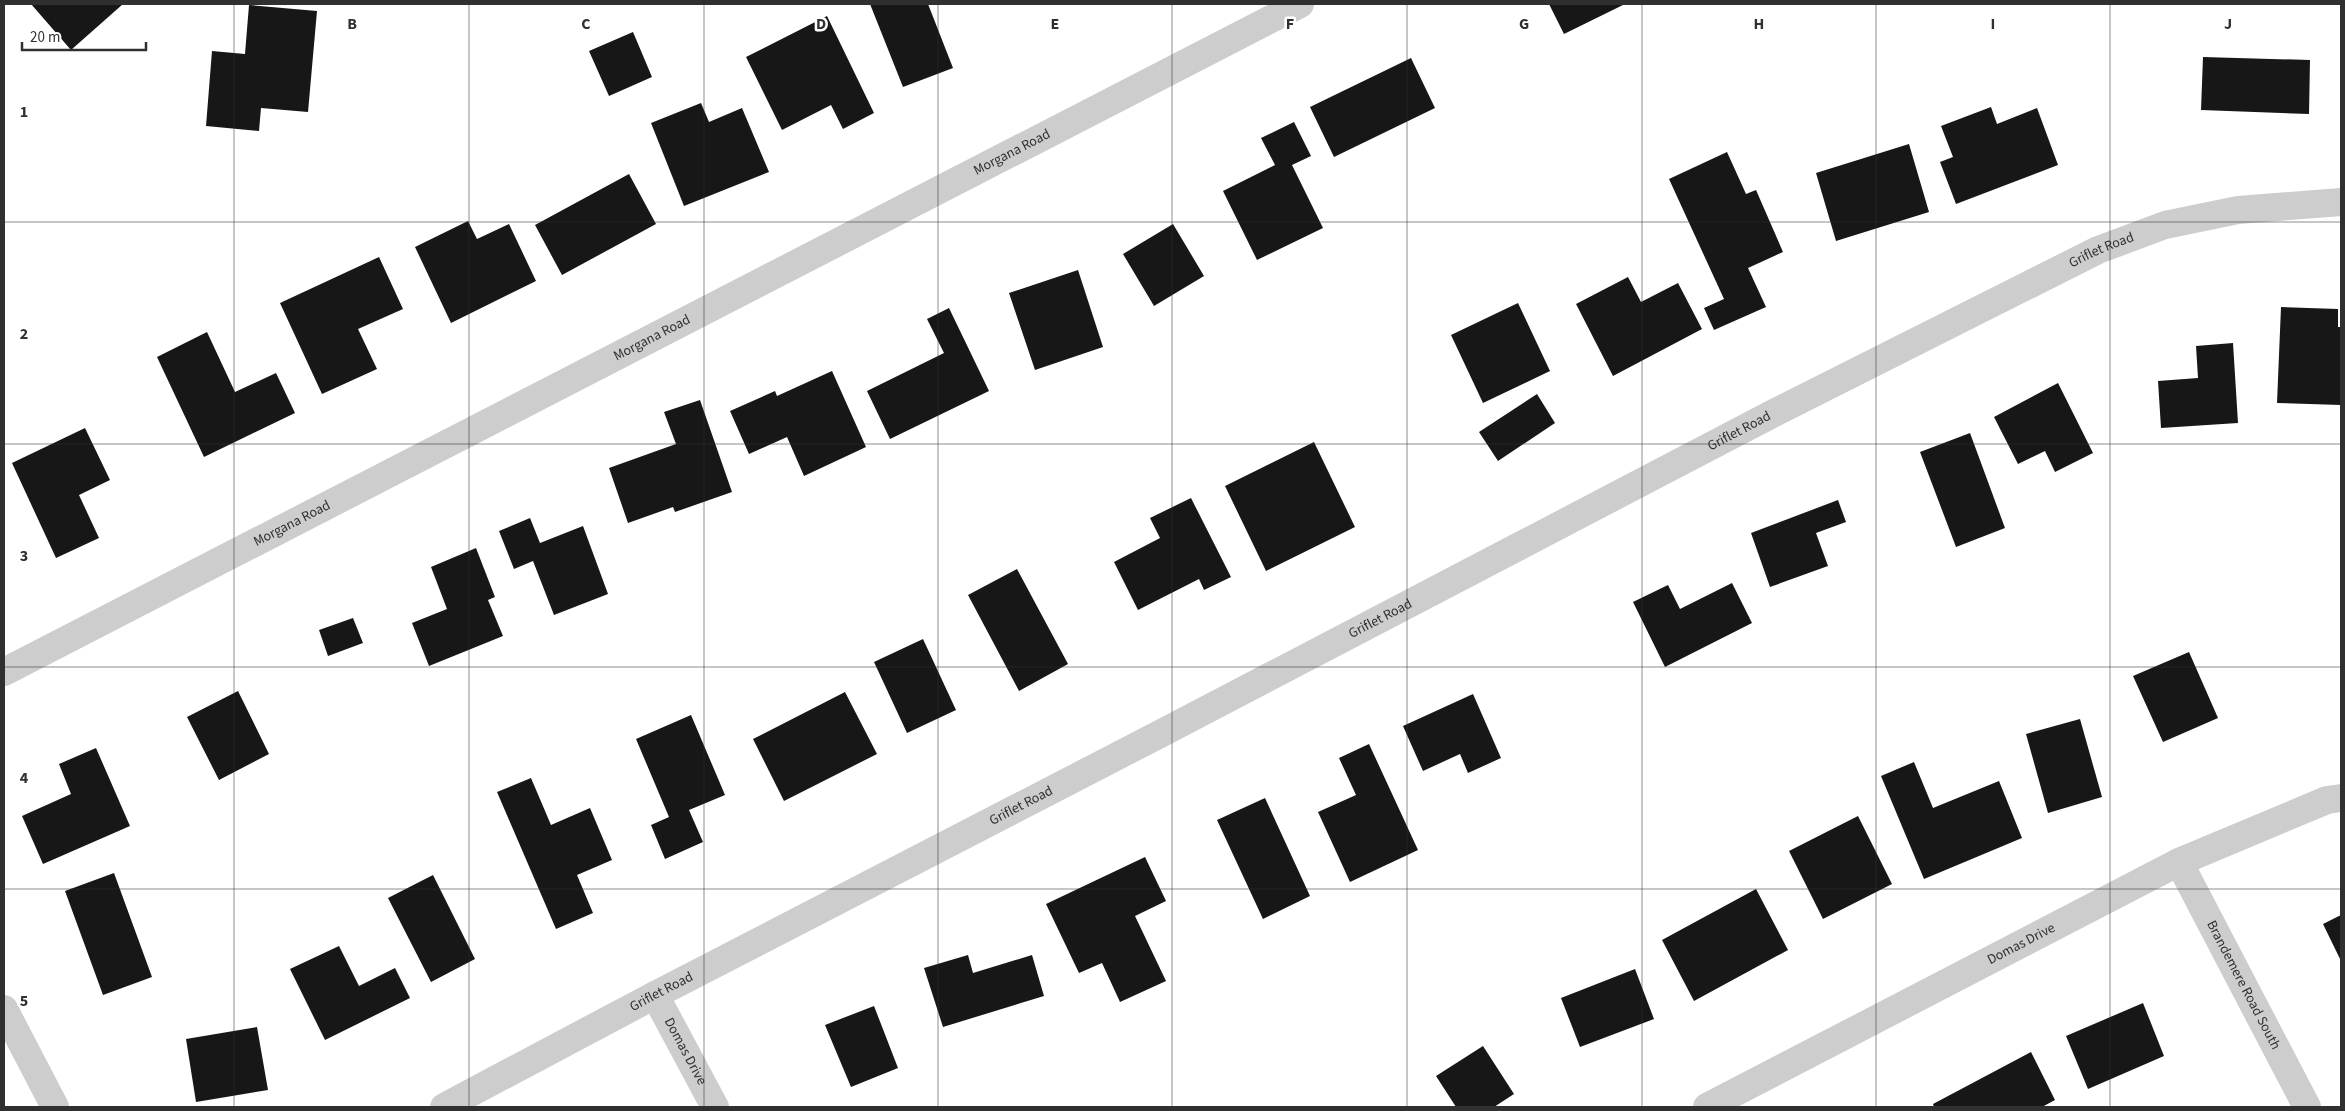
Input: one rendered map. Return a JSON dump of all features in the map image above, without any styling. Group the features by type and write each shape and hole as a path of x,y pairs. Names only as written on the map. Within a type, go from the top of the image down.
{"street":[{"name":"Morgana Road","path":"4,672 1300,4"},
{"name":"Griflet Road","path":"444,1107 654,995 1150,740 1774,413 2098,250 2165,226 2238,210 2341,202"},
{"name":"Domas Drive","path":"1707,1107 2179,862 2327,800 2341,798"},
{"name":"Brandemere Road South","path":"2179,862 2307,1107"},
{"name":"Domas Drive","path":"654,995 715,1107"},
{"path":"4,1009 55,1107"}],"building":[{"path":"31,4 123,4 71,50"},
{"path":"870,4 928,4 953,68 903,87"},
{"path":"1549,4 1625,4 1564,34"},
{"path":"249,5 317,11 308,112 261,108 259,131 206,126 212,51 245,54"},
{"path":"827,16 874,113 843,129 831,105 782,130 746,57"},
{"path":"633,32 652,77 609,96 589,51"},
{"path":"2203,57 2310,60 2309,114 2201,110"},
{"path":"1411,58 1435,108 1334,157 1310,107"},
{"path":"701,103 709,122 742,108 769,172 684,206 651,123"},
{"path":"1991,107 1997,124 2037,108 2058,165 1956,204 1940,162 1953,157 1941,126"},
{"path":"1294,122 1311,156 1292,165 1323,228 1257,260 1223,191 1275,165 1261,138"},
{"path":"1909,144 1929,212 1836,241 1816,173"},
{"path":"1727,152 1746,194 1756,190 1783,252 1748,268 1766,307 1714,330 1704,308 1724,299 1669,179"},
{"path":"629,174 656,224 562,275 535,225"},
{"path":"468,221 477,239 509,224 536,281 451,323 415,247"},
{"path":"1173,224 1204,276 1154,306 1123,254"},
{"path":"379,257 403,309 358,329 377,369 322,394 280,303"},
{"path":"1078,270 1103,347 1035,370 1009,293"},
{"path":"1628,277 1641,302 1678,283 1702,329 1613,376 1576,304"},
{"path":"1518,303 1550,371 1483,403 1451,335"},
{"path":"2281,307 2338,309 2338,327 2341,327 2341,405 2277,403"},
{"path":"949,308 989,391 890,439 867,391 944,353 927,319"},
{"path":"207,332 235,392 276,373 295,413 204,457 157,357"},
{"path":"2233,343 2238,423 2161,428 2158,381 2198,378 2196,346"},
{"path":"832,371 866,447 804,476 787,437 749,454 730,411 775,391 777,396"},
{"path":"2058,383 2093,453 2055,472 2045,451 2018,464 1994,417"},
{"path":"1537,394 1555,423 1498,461 1479,432"},
{"path":"700,400 732,492 675,512 673,507 628,523 609,468 676,444 664,412"},
{"path":"85,428 110,480 79,495 99,538 56,558 12,463"},
{"path":"1970,433 2005,528 1956,547 1920,452"},
{"path":"1314,442 1355,527 1266,571 1225,486"},
{"path":"1191,498 1231,577 1204,590 1199,579 1138,610 1114,562 1160,538 1150,518"},
{"path":"1838,500 1846,522 1816,533 1828,566 1770,587 1751,533"},
{"path":"530,518 540,543 583,526 608,594 554,615 533,561 514,569 499,531"},
{"path":"476,548 495,597 488,600 503,636 429,666 412,623 447,609 431,567"},
{"path":"1017,569 1068,664 1019,691 968,595"},
{"path":"1732,583 1752,623 1665,667 1633,602 1668,585 1680,609"},
{"path":"353,618 363,643 328,656 319,630"},
{"path":"923,639 956,710 907,733 874,662"},
{"path":"2189,652 2218,718 2163,742 2133,676"},
{"path":"238,691 269,754 219,780 187,717"},
{"path":"845,692 877,754 784,801 753,739"},
{"path":"1473,694 1501,758 1468,773 1460,754 1423,771 1403,726"},
{"path":"691,715 725,795 689,810 703,842 665,859 651,825 669,817 636,739"},
{"path":"2080,719 2102,797 2048,813 2026,734"},
{"path":"1369,744 1418,850 1350,882 1318,812 1356,795 1339,758"},
{"path":"96,748 130,826 43,864 22,816 71,794 59,764"},
{"path":"1914,762 1933,808 1999,781 2022,838 1924,879 1881,776"},
{"path":"531,778 551,825 590,808 612,860 577,875 593,913 556,929 497,792"},
{"path":"1265,798 1310,896 1263,919 1217,820"},
{"path":"1858,816 1892,884 1823,919 1789,851"},
{"path":"1145,857 1166,901 1135,916 1166,981 1120,1002 1102,963 1079,973 1046,904"},
{"path":"114,873 152,977 103,995 65,891"},
{"path":"433,875 475,959 431,982 388,898"},
{"path":"1756,889 1788,950 1694,1001 1662,940"},
{"path":"2341,915 2341,961 2323,924"},
{"path":"339,946 359,986 395,968 410,998 325,1040 290,969"},
{"path":"968,955 973,973 1032,955 1044,996 943,1027 924,968"},
{"path":"1635,969 1654,1019 1580,1047 1561,998"},
{"path":"2143,1003 2164,1056 2088,1089 2066,1036"},
{"path":"874,1006 898,1068 851,1087 825,1025"},
{"path":"257,1027 268,1090 196,1102 186,1039"},
{"path":"1483,1046 1514,1094 1494,1107 1456,1107 1436,1076"},
{"path":"2031,1052 2055,1100 2042,1107 1934,1107 1933,1104"}]}
